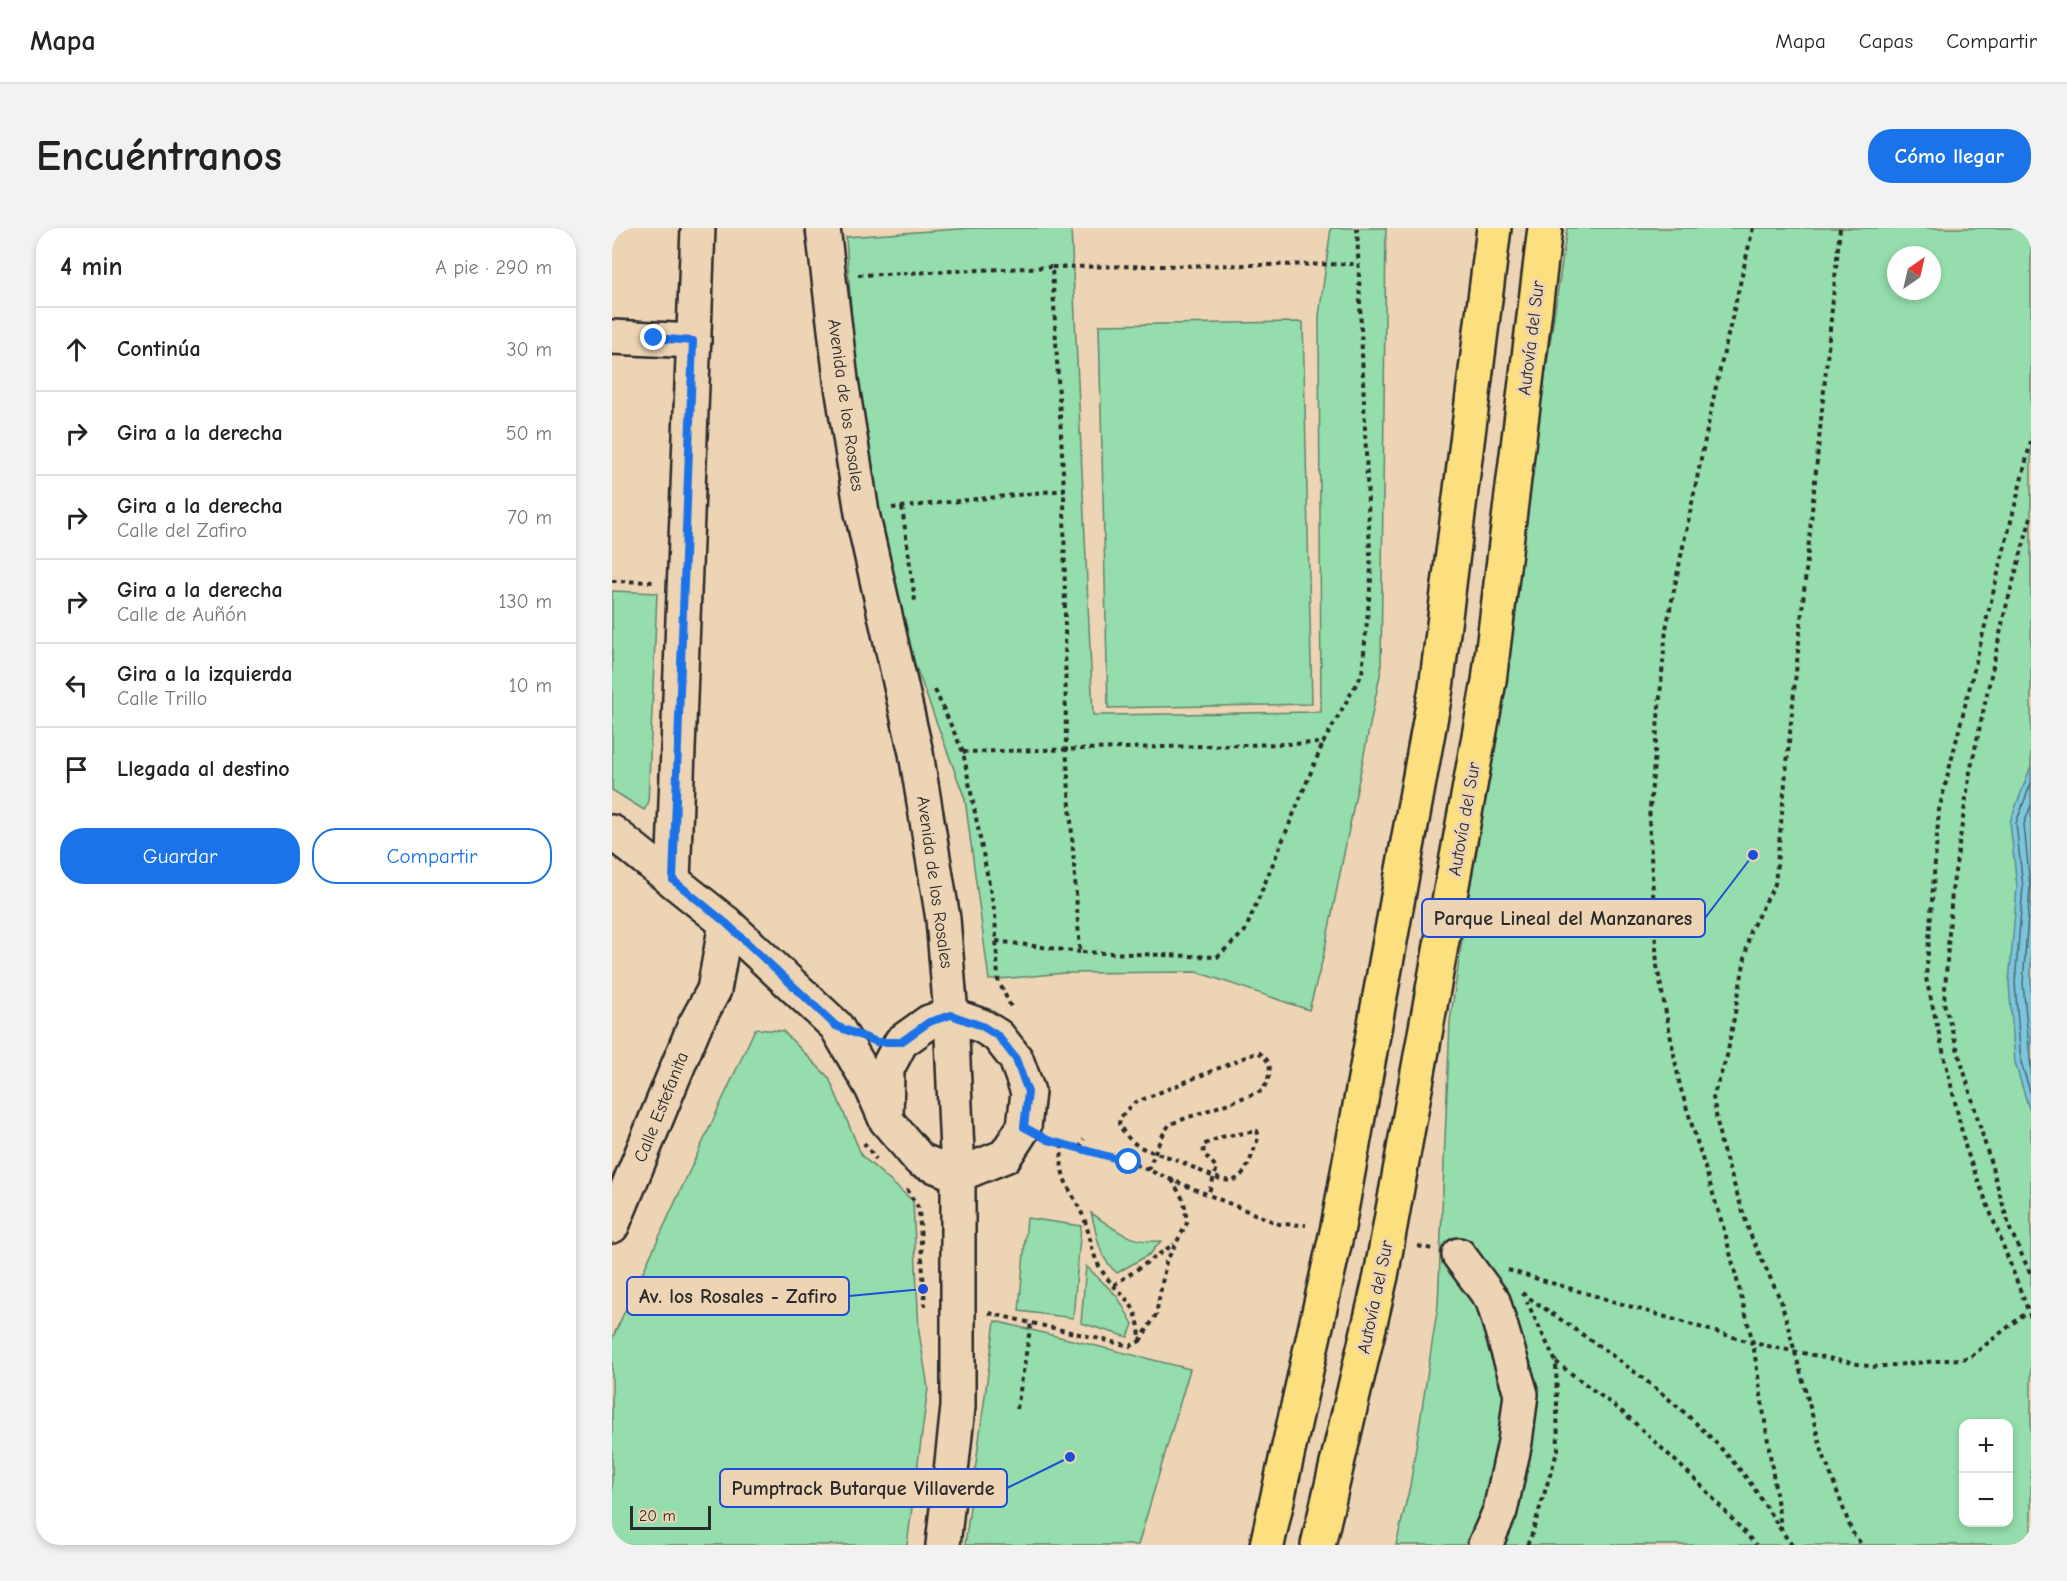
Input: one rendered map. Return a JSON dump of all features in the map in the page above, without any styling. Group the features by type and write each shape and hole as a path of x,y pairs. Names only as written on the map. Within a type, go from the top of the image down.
{"highway":[{"path":"1268,1545 1338,1227 1436,688 1494,228"},
{"name":"Autovía del Sur","path":"1318,1545 1381,1276 1489,681 1545,228"}],"street":[{"path":"673,880 698,228"},
{"name":"Avenida de los Rosales","path":"823,228 827,277 862,513 918,764 943,919 951,1015 958,1175 958,1407 943,1545"},
{"path":"612,337 693,341"},
{"path":"612,832 726,923 836,1026 872,1088 874,1129"},
{"name":"Calle Estefanita","path":"612,1226 694,1028 714,990 726,923"},
{"path":"714,990 765,960"},
{"path":"951,1015 982,1026 998,1036 1016,1059 1042,1133 1005,1156 958,1175 920,1160 874,1129 887,1069 901,1042 929,1022 951,1015"},
{"path":"836,1026 877,1042 901,1042"},
{"path":"1459,1255 1493,1301 1521,1394 1515,1442 1500,1511 1485,1545"}],"path":[{"path":"996,941 1080,952 1217,957 1245,931 1323,743 1362,674 1371,578 1357,228"},
{"path":"1753,228 1715,391 1666,628 1649,819 1657,966 1680,1086 1725,1233 1753,1342 1782,1533"},
{"path":"1840,228 1775,884 1750,931 1727,1056 1713,1097 1721,1144 1750,1234 1781,1301 1822,1451 1852,1532 1862,1545"},
{"path":"827,277 1052,267 1357,264"},
{"path":"1052,267 1065,490 1066,748 1080,952"},
{"path":"2031,441 1938,810 1926,978 1966,1149 2031,1318"},
{"path":"885,509 1065,490"},
{"path":"902,507 916,609"},
{"path":"2031,517 2005,611 1970,772 1952,891 1944,1003 2010,1229 2031,1275"},
{"path":"612,581 684,584"},
{"path":"934,688 963,752 995,914 998,980 1015,1017"},
{"path":"963,752 1323,743"},
{"path":"1148,1170 1155,1152 1162,1134 1170,1124 1262,1090 1269,1078 1271,1065 1266,1057 1258,1052 1241,1057 1134,1103 1120,1118 1119,1124 1123,1132 1138,1146 1155,1152 1215,1176 1226,1180 1236,1179 1244,1172 1259,1136 1257,1131 1221,1137 1203,1145 1204,1154 1217,1168 1215,1176 1208,1196"},
{"path":"874,1129 867,1150 882,1164"},
{"path":"1042,1133 1063,1143 1148,1170 1279,1224 1306,1225"},
{"path":"1080,1148 1084,1139"},
{"path":"1063,1143 1061,1165 1065,1185 1084,1221 1099,1265 1114,1285 1130,1300 1137,1314 1140,1341"},
{"path":"988,1313 1130,1346 1140,1341 1156,1315 1166,1262 1187,1223 1184,1201 1171,1180"},
{"path":"904,1186 911,1193 919,1209 926,1313"},
{"path":"1114,1285 1177,1242"},
{"path":"1418,1246 1459,1255"},
{"path":"1507,1270 1753,1342 1873,1367 1969,1358 2027,1312"},
{"path":"1515,1287 1617,1358 1691,1419 1750,1483 1792,1545"},
{"path":"1017,1409 1031,1323"},
{"path":"1556,1362 1625,1414 1695,1479 1756,1545"}],"green space":[{"path":"973,228 1071,228 1093,715 1104,715 1321,712 1319,316 1331,228 1386,228 1381,670 1323,958 1309,1010 1197,972 1064,973 989,980 965,799 913,659 860,441 846,237"},
{"path":"1567,228 2031,228 2031,1545 1396,1545 1410,1486 1438,1305 1450,1022"},
{"path":"1303,322 1312,704 1108,708 1099,325"},
{"path":"612,591 657,593 648,804 644,810 612,790"},
{"path":"755,1029 783,1031 829,1078 862,1156 913,1201 919,1332 928,1388 907,1545 612,1545 612,1339"},
{"path":"1091,1213 1131,1238 1161,1241 1150,1254 1117,1273 1105,1260"},
{"path":"1027,1218 1081,1226 1073,1318 1019,1311"},
{"path":"1086,1266 1117,1296 1133,1324 1128,1337 1081,1323"},
{"path":"995,1321 1190,1369 1138,1545 965,1545"}],"water":[{"path":"2031,766 2031,1115 2015,1063 2009,983 2017,887 2010,822"}],"place":[{"name":"Parque Lineal del Manzanares","path":"1753,855"},
{"name":"Av. los Rosales - Zafiro","path":"923,1289"},
{"name":"Pumptrack Butarque Villaverde","path":"1070,1457"}],"route":[{"path":"654,338 693,341 673,880 726,923 836,1026 877,1042 901,1042 929,1022 951,1015 982,1026 998,1036 1016,1059 1028,1092 1024,1127 1048,1140 1129,1162"}]}
